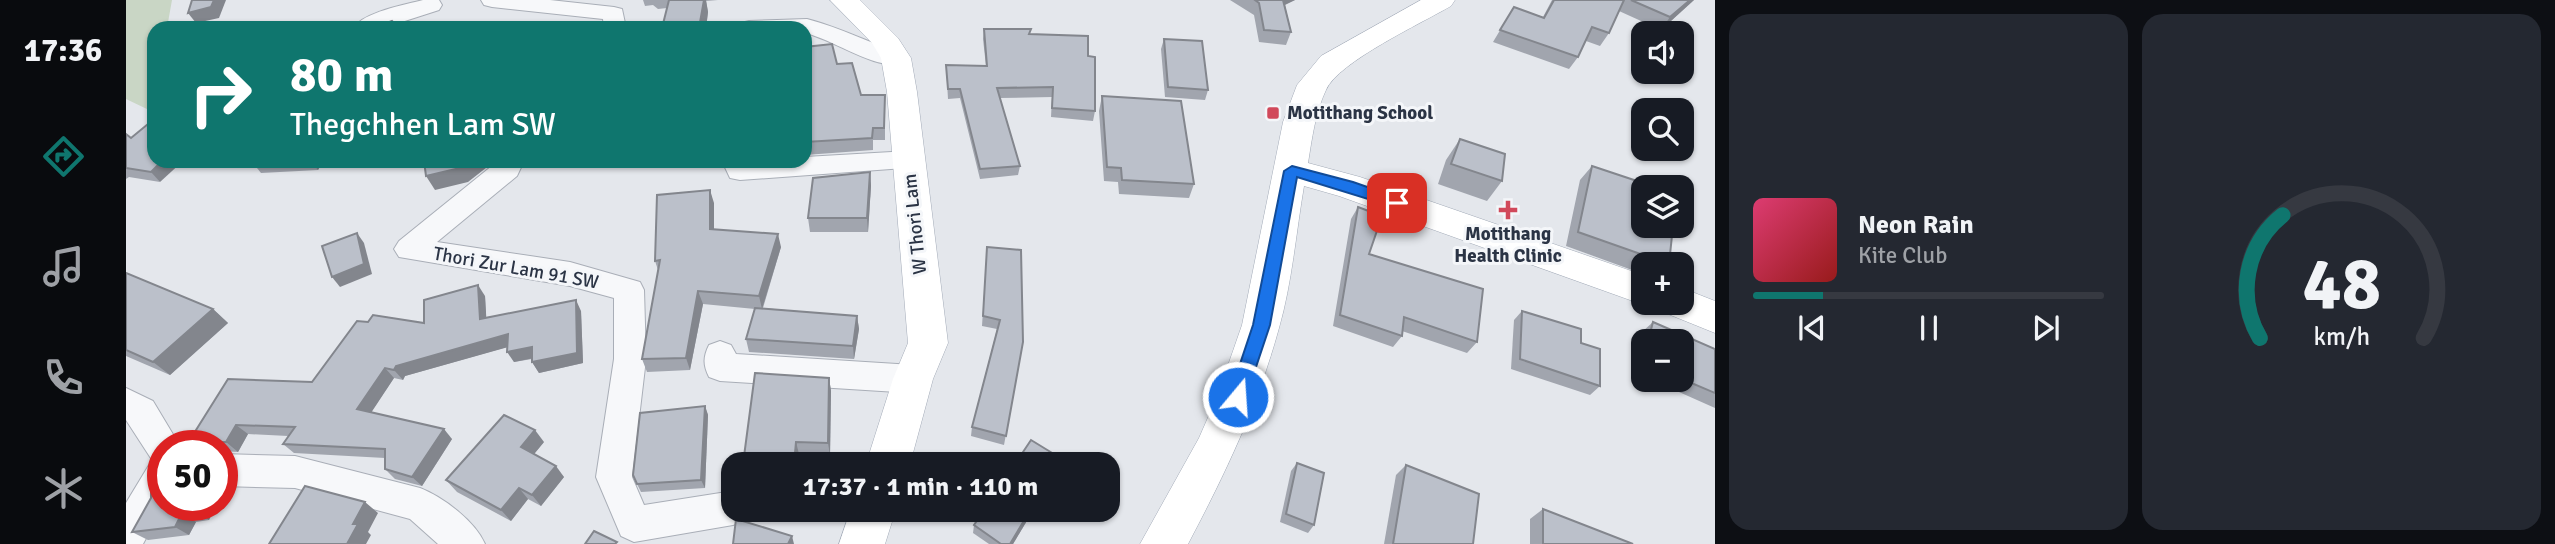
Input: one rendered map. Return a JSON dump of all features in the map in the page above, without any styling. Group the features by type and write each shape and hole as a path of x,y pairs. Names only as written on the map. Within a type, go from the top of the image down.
{"main road":[{"name":"W Thori Lam","path":"844,0 884,38 896,58 909,160 928,343 913,379 892,452"},
{"path":"1163,544 1214,452 1238,397 1261,325 1305,99 1312,85 1331,63 1441,0"},
{"path":"1292,171 1348,186 1631,286"},
{"path":"1694,308 1715,317"},
{"path":"862,544 870,522"}],"street":[{"path":"492,0 614,14 614,21"},
{"path":"379,21 431,2 434,21"},
{"path":"812,27 839,35 875,54 896,58"},
{"path":"812,166 909,160"},
{"name":"Thori Zur Lam 91 SW","path":"508,168 410,249 570,274 629,290 630,359 614,477 634,524 721,510"},
{"path":"738,168 740,171 786,168"},
{"path":"720,354 720,368 913,379"},
{"path":"126,403 141,411 152,430"},
{"path":"238,470 295,472 420,505 466,544"},
{"path":"126,538 147,501"}],"green space":[{"path":"126,0 172,0 168,21 147,21 147,109 126,99"}],"building":[{"path":"192,0 214,0 211,7 188,13"},
{"path":"669,0 704,0 700,21 664,21"},
{"path":"1255,0 1283,0 1291,32 1264,30 1259,3"},
{"path":"1554,0 1624,0 1609,33 1592,27 1578,57 1500,30 1514,7 1544,18"},
{"path":"1631,0 1690,0 1670,17"},
{"path":"984,29 1031,29 1029,34 1088,36 1088,56 1095,57 1095,111 1052,108 1053,87 997,88 1020,166 980,169 960,89 948,89 946,65 987,66"},
{"path":"1164,39 1202,41 1208,90 1168,87"},
{"path":"832,44 837,64 852,63 861,95 885,95 884,128 873,128 872,138 812,142 812,46"},
{"path":"1102,96 1181,101 1194,184 1122,180 1121,168 1107,167"},
{"path":"147,125 147,168 155,168 151,172 126,168 126,134 131,138"},
{"path":"1460,139 1505,154 1502,181 1451,164"},
{"path":"1592,166 1631,179 1631,238 1672,238 1670,252 1635,252 1578,232"},
{"path":"425,168 460,168 426,176"},
{"path":"870,172 867,218 808,218 813,178"},
{"path":"710,190 710,229 778,234 759,296 698,291 686,358 642,359 660,260 655,261 657,195"},
{"path":"1358,207 1382,216 1369,254 1483,289 1477,342 1404,317 1402,336 1340,315"},
{"path":"357,233 364,264 332,277 322,246"},
{"path":"987,247 1021,250 1023,342 1006,436 972,427 1000,320 983,316"},
{"path":"126,273 213,309 153,362 126,350"},
{"path":"478,285 480,319 576,300 577,353 532,362 532,347 507,352 508,334 396,366 394,370 385,368 357,409 444,429 412,477 385,469 385,449 283,444 295,427 236,425 233,430 196,430 228,379 312,382 357,321 368,322 373,315 424,323 424,300"},
{"path":"755,308 857,316 853,346 746,339"},
{"path":"1522,311 1581,329 1581,343 1600,349 1600,386 1520,359"},
{"path":"1653,322 1669,329 1651,329"},
{"path":"1694,340 1715,349 1715,393 1694,384"},
{"path":"755,373 829,378 828,443 796,442 795,452 745,452"},
{"path":"705,406 701,480 637,484 633,475 640,413"},
{"path":"504,415 535,430 521,447 556,466 532,495 519,488 501,510 446,480"},
{"path":"1031,440 1051,452 1023,452"},
{"path":"1297,463 1324,473 1314,525 1286,514"},
{"path":"1406,465 1479,494 1473,544 1393,544"},
{"path":"305,486 365,502 353,524 358,524 347,544 269,544"},
{"path":"147,505 147,521 178,521 175,527 132,532"},
{"path":"1543,509 1633,544 1543,544"},
{"path":"736,522 746,522 792,536 788,544 733,544"},
{"path":"976,522 1023,522 1010,544 1001,544 974,525"},
{"path":"594,531 617,542 585,544"}],"place":[{"name":"Motithang School","path":"1273,113"},
{"name":"Motithang Health Clinic","path":"1508,210"}],"route":[{"path":"1238,397 1261,325 1292,171 1397,203"}]}
